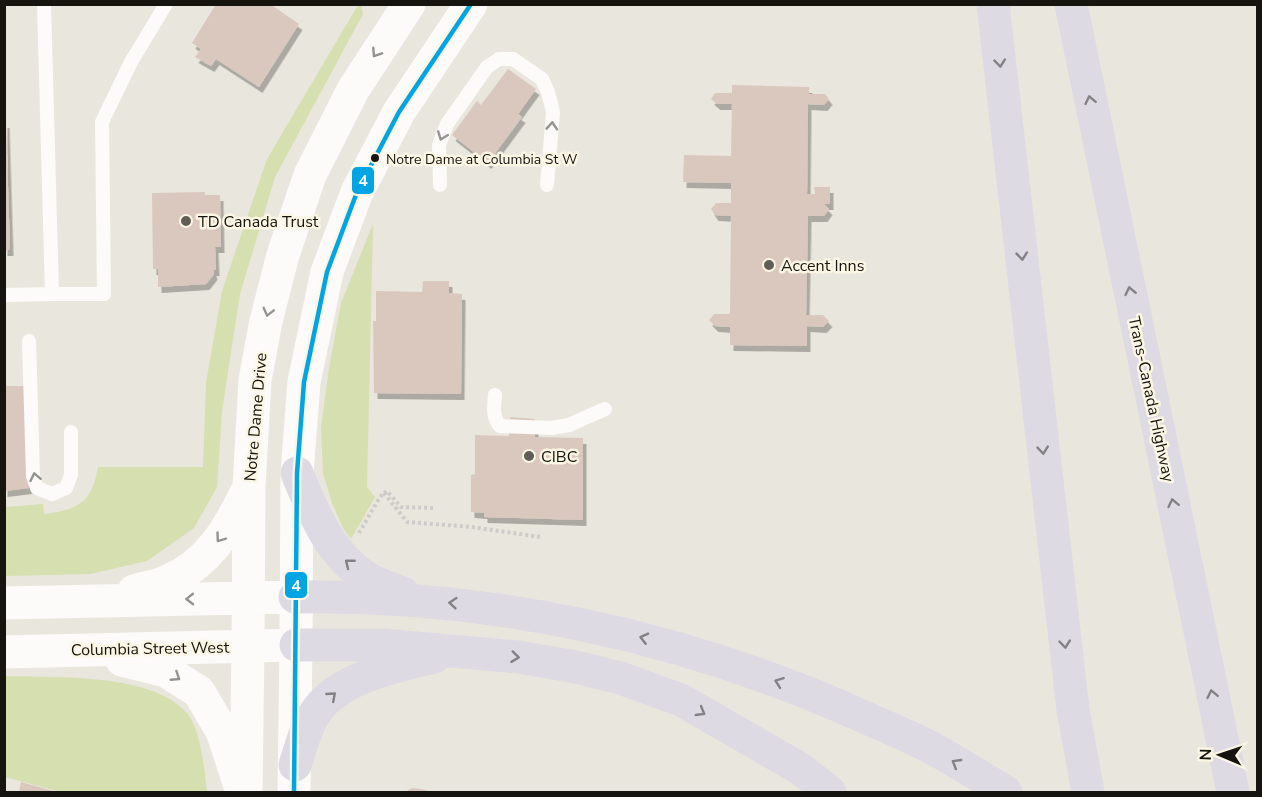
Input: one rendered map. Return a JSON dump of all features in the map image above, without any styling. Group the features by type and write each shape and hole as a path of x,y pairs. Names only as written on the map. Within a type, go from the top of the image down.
{"highway":[{"path":"993,4 1073,710 1088,792"},
{"name":"Trans-Canada Highway","path":"1071,4 1233,792"},
{"path":"297,473 313,512 338,554 368,578 418,600"},
{"path":"295,597 418,600 468,604 584,624 651,640 700,654 814,695 928,746 1006,792"},
{"path":"296,645 382,645 518,657 576,667 620,678 681,700 799,768 830,792"},
{"path":"294,779 314,714 334,692 381,671 457,651"}],"main road":[{"name":"Notre Dame Drive","path":"246,792 249,487 255,380 266,321 283,255 310,175 352,90 409,4"},
{"path":"294,779 297,473 304,382 327,272 357,192 399,112 471,4"},
{"path":"98,601 166,581 206,556 223,534 249,487"},
{"path":"4,603 295,597"},
{"name":"Columbia Street West","path":"4,652 296,645"},
{"path":"80,650 166,670 199,692 222,731 242,792"}],"lane":[{"path":"44,4 52,294"},
{"path":"4,296 104,294 102,122 131,62 166,4"},
{"path":"440,185 439,145 447,124 487,67 499,59 513,59 542,79 548,92 553,112 547,185"},
{"path":"29,341 33,476 37,488 52,494 66,488 71,475 71,432"},
{"path":"495,395 494,410 496,421 500,426 551,428 569,425 605,409"}],"path":[{"path":"363,526 380,497 387,491 401,507 434,508"},
{"path":"384,493 407,522 472,527 540,537"}],"green space":[{"path":"358,5 361,5 363,14 275,177 240,294 222,411 217,487 194,528 147,561 90,574 5,576 5,507 43,504 44,514 74,507 82,503 92,489 98,467 203,467 206,383 222,291 267,159"},
{"path":"373,224 367,487 375,497 351,539 343,528 332,503 323,473 321,428 341,303"},
{"path":"4,676 104,680 154,691 174,702 189,716 197,732 207,792 60,792 5,777"}],"building":[{"path":"216,4 270,4 299,24 259,87 216,59 211,66 195,57 201,49 192,43"},
{"path":"508,69 536,89 518,114 522,117 488,163 452,135 477,101 481,105"},
{"name":"Accent Inns","path":"732,85 809,87 809,94 825,94 829,99 824,105 808,104 807,194 815,194 814,187 830,187 830,204 824,204 829,209 824,216 808,216 806,315 823,315 829,321 823,327 807,326 807,346 730,345 730,327 715,326 709,320 714,314 730,314 731,216 715,215 711,209 716,203 731,203 731,183 683,182 684,155 731,156 732,104 717,104 711,99 715,93 732,93"},
{"path":"4,122 6,122 10,250 4,250"},
{"name":"TD Canada Trust","path":"205,192 205,195 220,195 221,247 215,247 216,270 213,270 214,274 206,284 158,287 158,269 153,269 152,193"},
{"path":"423,281 449,281 449,293 462,294 461,394 374,393 373,321 376,321 376,291 422,292"},
{"path":"4,386 28,386 29,488 4,491"},
{"name":"CIBC","path":"510,417 535,419 535,437 583,438 583,520 484,517 484,513 471,512 471,475 475,474 475,435 509,436"},
{"path":"21,782 57,792 19,792"},
{"path":"412,788 422,789 432,792 405,792"}],"transit line":[{"name":"4","path":"294,792 297,473 304,382 327,272 357,192 399,112 471,4"}],"place":[{"name":"Notre Dame at Columbia St W","path":"375,158"},
{"name":"TD Canada Trust","path":"186,221"},
{"name":"Accent Inns","path":"769,265"},
{"name":"CIBC","path":"529,456"}]}
